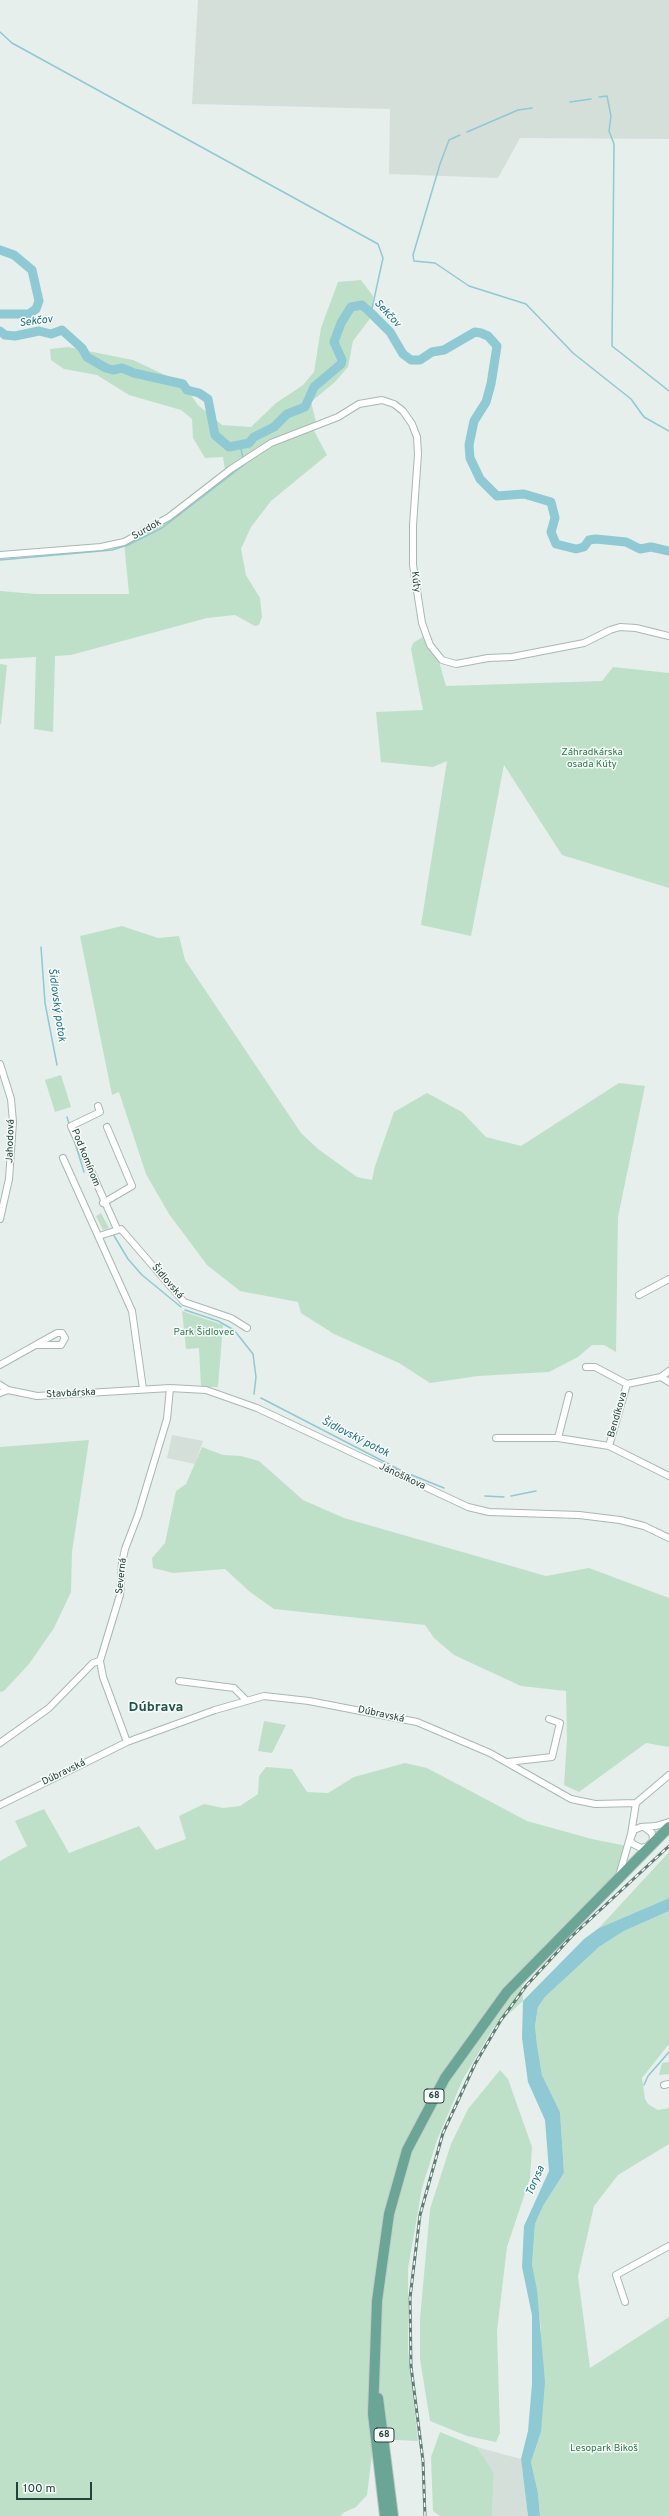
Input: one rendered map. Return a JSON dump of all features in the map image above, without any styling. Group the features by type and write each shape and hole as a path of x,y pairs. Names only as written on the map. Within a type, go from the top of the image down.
{"main road":[{"name":"68","path":"384,2516 373,2414 377,2301 385,2237 401,2168 416,2132 446,2078 503,1998 534,1963 669,1827"},
{"name":"68","path":"375,2373 393,2516"}],"street":[{"name":"Kúty","path":"271,443 338,417 359,404 371,401 394,404 408,417 415,430 418,449 412,538 419,611 430,645 445,662 456,664 488,658 512,657 584,643 610,630 620,627 636,628 669,636"},
{"name":"Surdok","path":"0,555 101,547 124,542 169,517 232,469 271,443"},
{"name":"Jahodová","path":"0,1064 11,1099 13,1122 9,1179 0,1219"},
{"name":"Pod komínom","path":"98,1106 100,1112 71,1126 103,1202 117,1229"},
{"path":"103,1202 132,1186 107,1127"},
{"path":"63,1158 132,1311 143,1389"},
{"path":"98,1236 117,1229"},
{"name":"Šidlovská","path":"117,1229 121,1229 184,1302 231,1318 247,1328"},
{"path":"639,1295 669,1279"},
{"path":"0,1365 36,1345"},
{"name":"Bendíkova","path":"586,1367 595,1367 627,1384 661,1377 669,1370"},
{"path":"661,1377 669,1382"},
{"name":"Bendíkova","path":"609,1446 627,1384"},
{"name":"Stavbárska","path":"0,1385 8,1390 37,1396 143,1389"},
{"name":"Jánošíkova","path":"143,1389 170,1388 206,1390 224,1395 468,1507 489,1512 579,1515 620,1520 644,1526 669,1538"},
{"name":"Severná","path":"100,1661 120,1595 122,1563 125,1550 138,1515 166,1419 170,1388"},
{"path":"0,1393 8,1390"},
{"path":"558,1438 569,1394"},
{"path":"496,1438 558,1438 609,1446 669,1476"},
{"path":"0,1743 49,1708 93,1663 100,1661 103,1677 127,1742"},
{"path":"179,1681 234,1688 246,1700"},
{"name":"Dúbravská","path":"0,1805 127,1742 246,1700 274,1696 417,1722 442,1731 508,1762 571,1799 595,1804 636,1803"},
{"path":"508,1762 552,1757 560,1723 549,1719"},
{"path":"634,1820 637,1826 642,1827 653,1836 651,1845 641,1848 637,1847 630,1840 636,1803 669,1775"},
{"path":"618,1878 631,1834 642,1827 669,1822"},
{"path":"625,2302 616,2275 669,2246"}],"shaded area":[{"path":"198,0 669,0 669,139 520,138 498,178 389,174 390,109 192,104"},
{"path":"172,1435 203,1441 195,1464 167,1458"},
{"path":"477,2447 521,2459 528,2516 492,2516 494,2473"}],"green space":[{"path":"361,280 373,296 372,316 353,341 348,367 335,382 311,402 316,422 313,429 327,455 271,501 251,527 241,549 246,575 260,598 262,617 259,625 255,626 235,615 207,618 71,655 55,656 53,732 34,729 36,657 0,659 0,591 36,594 129,594 124,542 163,518 225,471 223,457 205,458 193,438 192,419 181,410 129,395 97,375 64,369 51,360 50,349 68,347 133,360 182,383 198,405 222,425 251,427 276,403 303,385 314,372 321,328 338,282"},
{"name":"Záhradkárska osada Kúty","path":"424,636 438,658 446,686 602,681 613,667 669,673 669,888 562,855 504,765 471,936 421,925 447,761 433,767 381,762 376,712 423,710 411,649 413,643"},
{"path":"0,664 7,665 1,724 0,724"},
{"path":"122,926 158,938 179,936 185,960 301,1133 318,1149 357,1177 372,1180 375,1166 394,1112 427,1093 462,1112 486,1137 521,1146 619,1083 645,1086 618,1217 616,1352 604,1345 592,1345 578,1357 549,1372 478,1376 430,1383 399,1363 334,1334 301,1313 298,1302 240,1291 207,1265 169,1214 146,1174 119,1092 112,1095 80,936"},
{"path":"61,1075 71,1107 55,1112 45,1080"},
{"path":"101,1213 109,1228 103,1230 96,1216"},
{"name":"Park Šidlovec","path":"182,1311 223,1325 218,1387 201,1387 199,1348 186,1349"},
{"path":"89,1440 72,1552 71,1592 54,1628 29,1664 4,1691 0,1692 0,1447"},
{"path":"202,1447 223,1455 241,1456 259,1461 303,1500 344,1518 546,1576 589,1568 669,1598 669,1747 646,1743 579,1792 564,1785 567,1739 566,1691 521,1686 454,1655 434,1638 425,1625 274,1609 250,1592 225,1569 173,1573 153,1568 152,1558 165,1543 176,1491 186,1484"},
{"path":"264,1721 286,1725 272,1753 258,1751"},
{"path":"405,1763 427,1768 527,1821 592,1839 627,1846 624,1860 638,1861 669,1830 669,1835 522,1984 523,2001 494,2027 463,2079 437,2140 422,2188 408,2269 408,2350 418,2441 374,2439 367,2495 356,2507 343,2513 341,2516 0,2516 0,1861 27,1846 15,1821 44,1809 69,1853 139,1826 156,1850 186,1839 179,1816 204,1804 223,1808 240,1806 258,1794 259,1776 266,1767 292,1769 307,1792 328,1793 354,1777"},
{"path":"669,1852 669,1898 599,1928"},
{"name":"Lesopark Bikoš","path":"669,1911 669,2044 642,2078 645,2099 648,2104 658,2110 669,2108 669,2144 618,2175 594,2206 578,2276 590,2368 669,2317 669,2516 540,2516 538,2493 531,2462 541,2432 541,2328 532,2265 535,2224 543,2206 564,2173 560,2112 542,2075 537,2045 535,2026 538,2007 545,1997 599,1947 624,1931"},
{"path":"669,2062 669,2074 659,2075 662,2063"},
{"path":"500,2070 508,2079 532,2147 530,2178 507,2247 497,2331 500,2433 496,2442 467,2436 430,2421 420,2359 420,2319 430,2209 451,2144 468,2109"},
{"path":"440,2432 477,2447 494,2473 492,2516 440,2516 433,2511 431,2457"}],"water":[{"path":"669,1898 669,1911 624,1931 599,1947 545,1997 538,2007 535,2026 537,2045 542,2075 560,2112 564,2173 543,2206 535,2224 532,2265 537,2290 545,2382 541,2432 531,2462 538,2493 540,2516 528,2516 521,2459 528,2431 532,2384 532,2315 522,2267 524,2226 549,2171 545,2120 528,2082 522,2038 523,2001 584,1939 599,1928"}],"waterway":[{"path":"0,32 12,43 378,244 383,258 371,313"},
{"path":"599,97 607,96 611,116 609,131 614,144 612,346 669,391"},
{"path":"570,102 591,99"},
{"path":"467,132 518,110 532,108"},
{"path":"460,135 449,140 440,164 413,255 414,261 435,263 469,286 526,304 573,353 631,399 644,417 669,431"},
{"name":"Sekčov","path":"0,250 14,255 32,270 39,301 36,309 29,314 0,314"},
{"name":"Sekčov","path":"0,331 5,335 15,336 39,331 51,334 62,330 82,348 87,357 106,368 113,370 122,368 134,373 183,384 187,390 199,393 208,399 215,435 229,447 249,443 254,437 274,427 287,414 305,407 314,387 341,364 342,360 334,342 341,323 351,307 362,305 390,332 403,354 411,360 420,360 432,352 444,350 475,332 481,333 488,336 497,346 491,384 486,402 474,421 469,445 470,458 480,479 497,496 524,494 551,502 555,518 551,532 556,544 576,549 584,547 589,540 596,539 626,542 640,549 651,547 669,551"},
{"path":"240,445 243,458"},
{"path":"0,560 112,550 128,545 162,528 245,464 244,462"},
{"name":"Šidlovský potok","path":"41,947 45,1003 57,1065"},
{"name":"Šidlovský potok","path":"67,1117 84,1172"},
{"name":"Šidlovský potok","path":"113,1234 128,1259 142,1275 181,1307"},
{"name":"Šidlovský potok","path":"185,1310 218,1321 234,1330 253,1354 256,1377 254,1394"},
{"name":"Šidlovský potok","path":"261,1398 402,1471 444,1488"},
{"name":"Šidlovský potok","path":"511,1496 536,1491"},
{"name":"Šidlovský potok","path":"485,1496 504,1497"},
{"path":"644,2085 648,2076 669,2052"}],"railway":[{"path":"425,2516 423,2461 411,2366 410,2298 420,2215 443,2133 475,2064 501,2020 526,1986 572,1936 669,1846"}],"district":[{"name":"Dúbrava","path":"156,1708"}],"water label":[{"name":"Torysa","path":"536,2181"}]}
